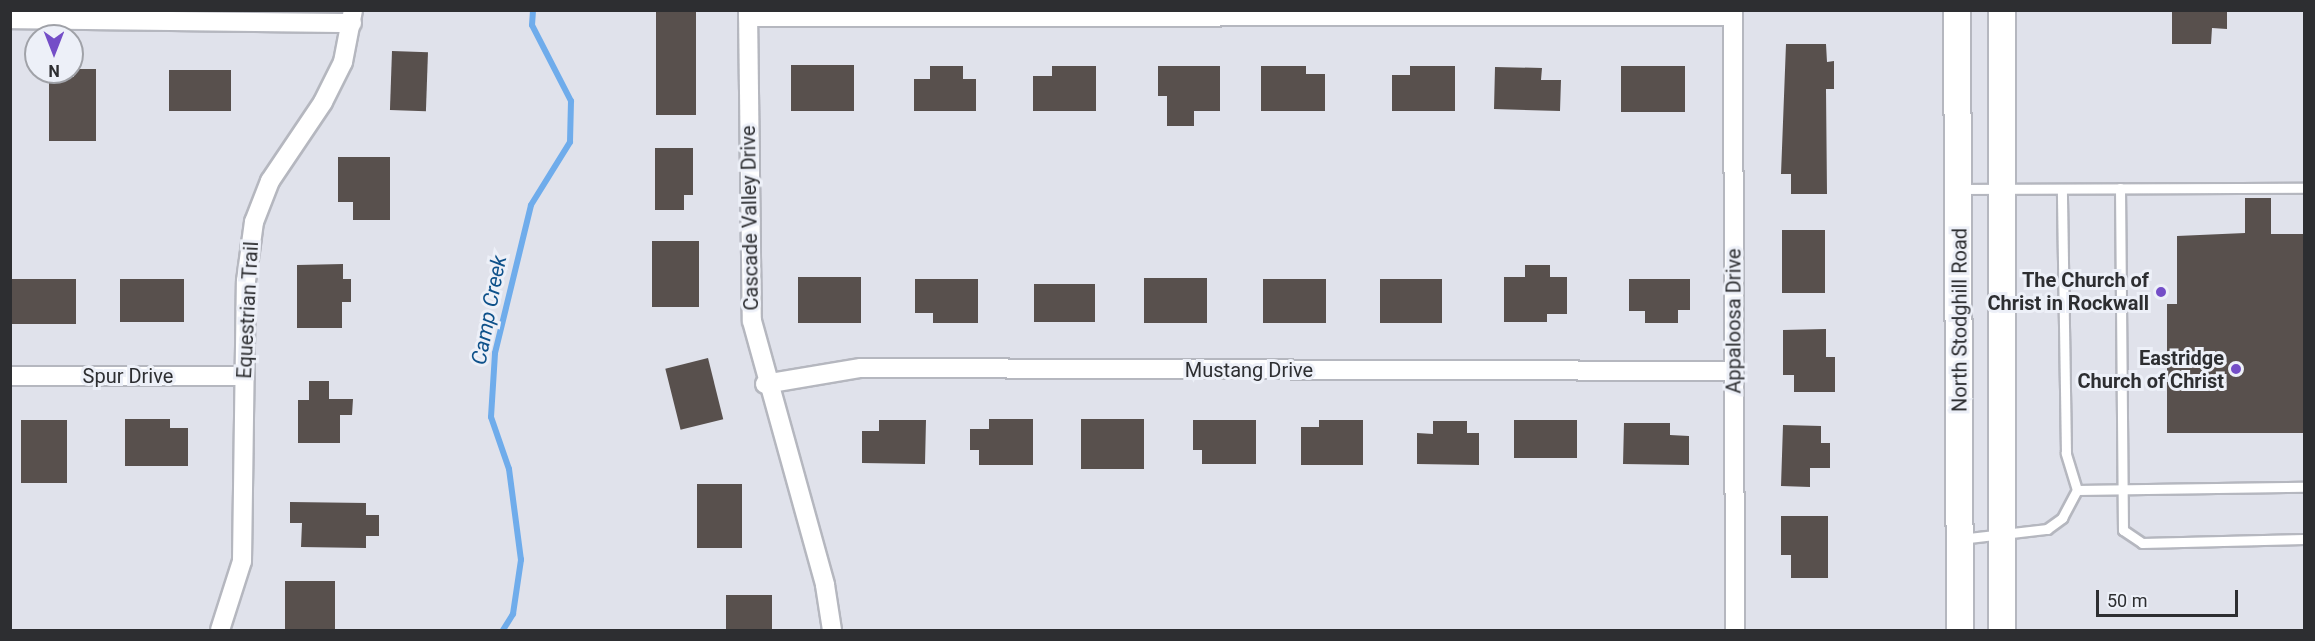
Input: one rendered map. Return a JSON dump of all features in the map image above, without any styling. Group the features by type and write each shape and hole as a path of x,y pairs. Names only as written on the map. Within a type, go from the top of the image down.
{"main road":[{"name":"North Stodghill Road","path":"1957,10 1960,189 1960,630"},
{"path":"2002,10 2002,630"}],"street":[{"path":"748,14 1733,13"},
{"name":"Appaloosa Drive","path":"1733,13 1735,630"},
{"name":"Cascade Valley Drive","path":"748,14 747,268 765,384 825,585 832,630"},
{"path":"10,19 352,17"},
{"name":"Equestrian Trail","path":"220,630 242,561 246,281 254,222 270,181 323,102 343,62 352,17"},
{"name":"Mustang Drive","path":"765,384 861,368 1734,371"},
{"name":"Spur Drive","path":"10,376 245,376"}],"lane":[{"path":"1960,189 2304,188"},
{"path":"1960,539 2002,536 2047,529 2062,518 2077,490 2066,453 2062,189"},
{"path":"2120,189 2123,530 2142,543 2304,539"},
{"path":"2077,490 2304,486"}],"building":[{"path":"656,10 696,10 696,115 656,115"},
{"path":"2172,10 2227,10 2227,29 2212,28 2211,44 2172,44"},
{"path":"1786,44 1826,44 1827,62 1834,61 1834,89 1826,89 1827,194 1791,194 1791,174 1781,174"},
{"path":"392,51 428,52 426,111 390,110"},
{"path":"791,65 854,65 854,111 791,111"},
{"path":"930,66 963,66 963,79 976,79 976,111 914,111 914,79 930,79"},
{"path":"1052,66 1096,66 1096,111 1033,111 1033,76 1052,76"},
{"path":"1158,66 1220,66 1220,111 1194,111 1194,126 1167,126 1167,96 1158,96"},
{"path":"1261,66 1306,66 1306,74 1325,74 1325,111 1261,111"},
{"path":"1410,66 1455,66 1455,111 1392,111 1392,75 1410,75"},
{"path":"1621,66 1685,66 1685,112 1621,112"},
{"path":"1495,67 1542,68 1541,80 1561,80 1560,111 1494,109"},
{"path":"84,69 96,69 96,141 49,141 49,84 84,84"},
{"path":"169,70 231,70 231,111 169,111"},
{"path":"655,148 693,148 693,195 684,195 684,210 655,210"},
{"path":"338,157 390,157 390,220 353,220 353,202 338,202"},
{"name":"Eastridge Church of Christ","path":"2245,198 2271,198 2271,234 2304,234 2304,433 2167,433 2167,304 2177,304 2177,236 2245,233"},
{"path":"1782,230 1825,230 1825,293 1782,293"},
{"path":"652,241 699,241 699,307 652,307"},
{"path":"343,264 343,279 351,279 351,302 342,302 342,328 297,328 297,265"},
{"path":"1525,265 1550,265 1550,277 1567,277 1567,314 1547,314 1547,322 1504,322 1504,277 1525,277"},
{"path":"798,277 861,277 861,323 798,323"},
{"path":"1144,278 1207,278 1207,323 1144,323"},
{"path":"12,279 76,279 76,324 12,324"},
{"path":"120,279 184,279 184,322 120,322"},
{"path":"915,279 978,279 978,323 933,323 933,313 915,313"},
{"path":"1263,279 1326,279 1326,323 1263,323"},
{"path":"1380,279 1442,279 1442,323 1380,323"},
{"path":"1629,279 1690,279 1690,310 1678,310 1678,323 1645,323 1645,311 1629,311"},
{"path":"1034,284 1095,284 1095,322 1034,322"},
{"path":"1826,329 1826,357 1835,357 1835,392 1794,392 1794,375 1783,375 1783,330"},
{"path":"708,358 723,419 681,430 665,369"},
{"path":"309,381 329,381 329,399 353,399 352,415 340,415 340,443 298,443 298,400 309,400"},
{"path":"125,419 170,419 170,428 188,428 188,466 125,466"},
{"path":"989,419 1033,419 1033,465 979,465 979,450 970,450 970,429 989,429"},
{"path":"1081,419 1144,419 1144,469 1081,469"},
{"path":"21,420 67,420 67,483 21,483"},
{"path":"879,420 926,420 925,464 862,463 862,431 879,431"},
{"path":"1193,420 1256,420 1256,464 1202,464 1202,450 1193,450"},
{"path":"1319,420 1363,420 1363,465 1301,465 1301,427 1319,427"},
{"path":"1514,420 1577,420 1577,458 1514,458"},
{"path":"1433,421 1467,421 1467,433 1479,433 1479,465 1417,464 1417,433 1433,434"},
{"path":"1624,423 1670,423 1670,435 1689,436 1689,465 1623,464"},
{"path":"1783,425 1821,426 1821,443 1830,443 1830,468 1810,468 1810,487 1781,486"},
{"path":"697,484 742,484 742,548 697,548"},
{"path":"290,502 366,503 366,515 379,515 379,536 366,536 366,548 301,547 302,523 290,523"},
{"path":"1781,516 1828,516 1828,578 1791,578 1791,555 1781,555"},
{"path":"285,581 335,581 335,630 285,630"},
{"path":"726,595 772,595 772,630 726,630"}],"waterway":[{"name":"Camp Creek","path":"503,630 513,614 521,560 509,469 491,417 495,353 531,205 570,142 571,101 532,25 533,10"}],"place":[{"name":"The Church of Christ in Rockwall","path":"2161,292"},
{"name":"Eastridge Church of Christ","path":"2236,369"}]}
